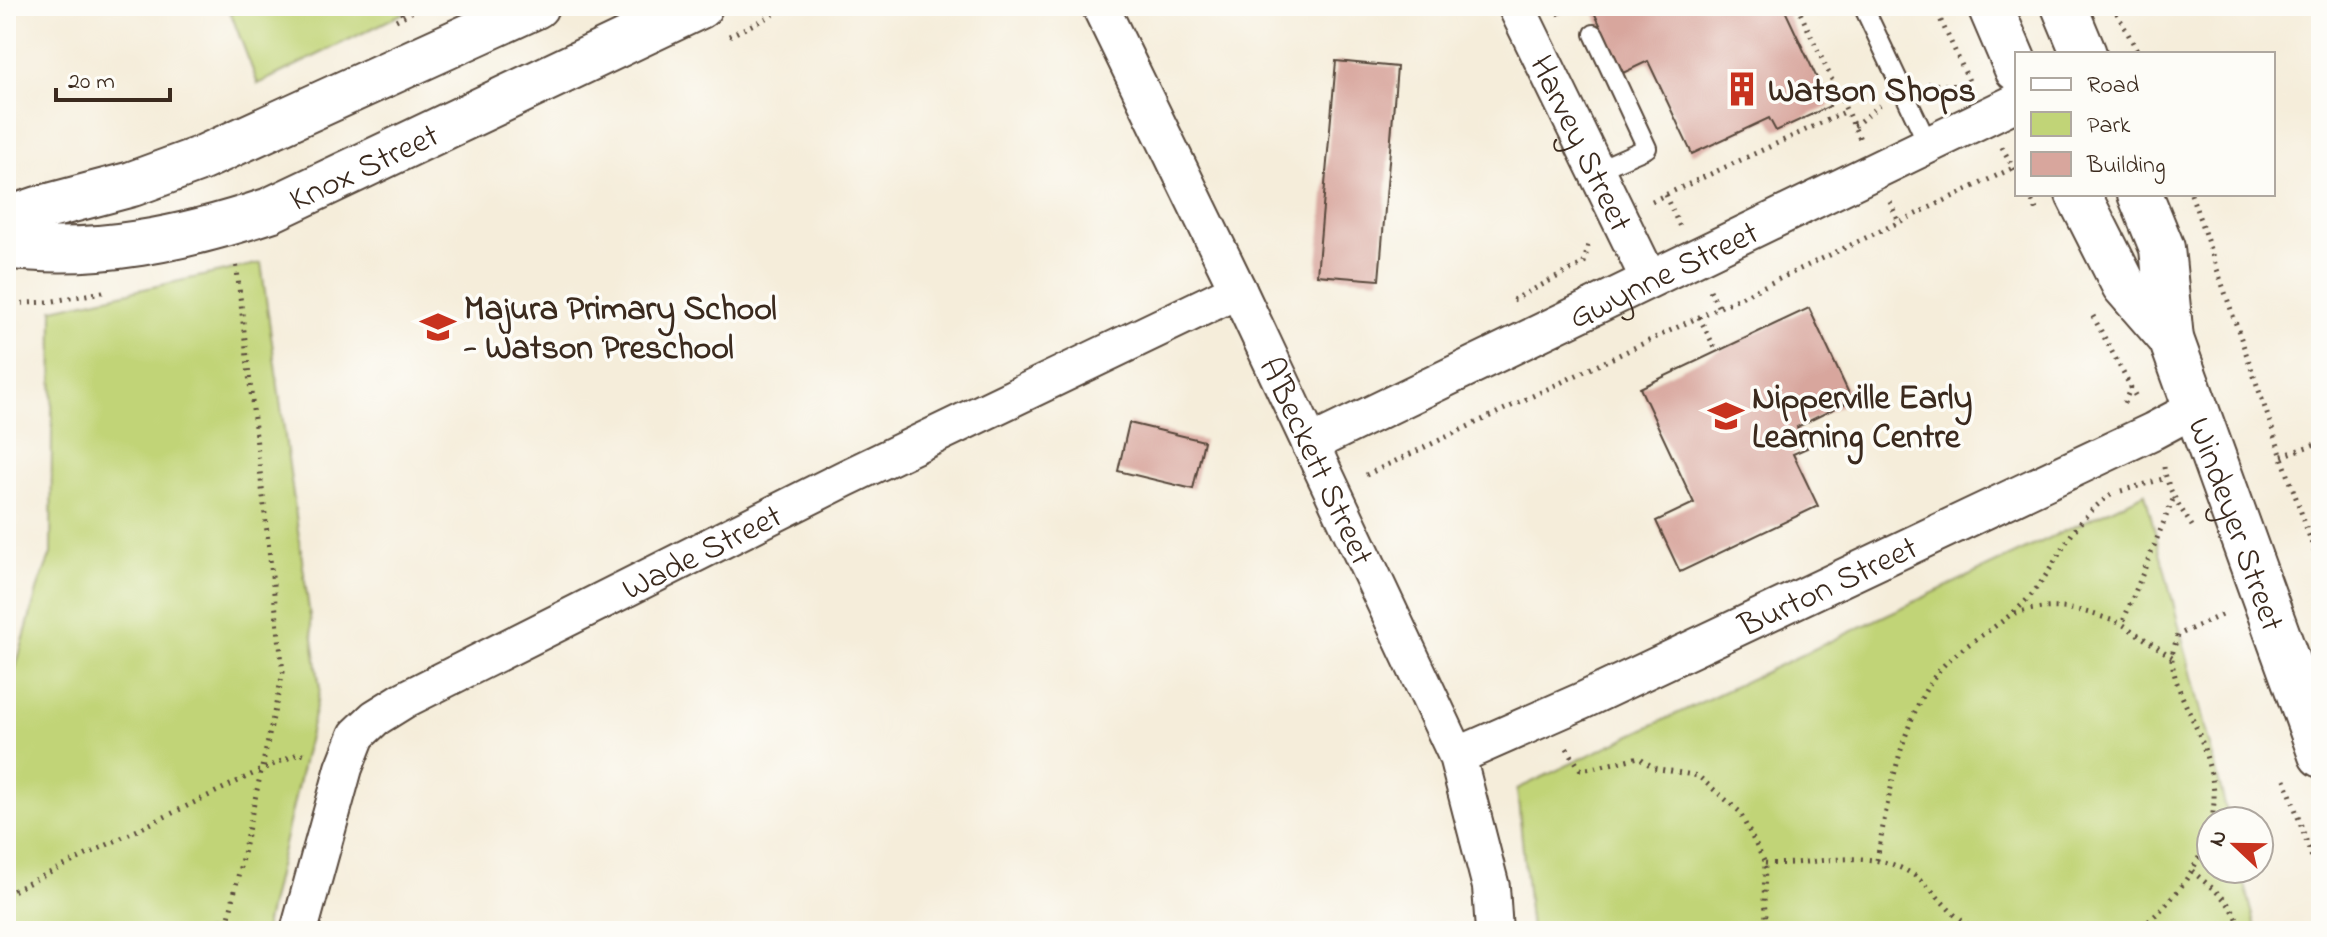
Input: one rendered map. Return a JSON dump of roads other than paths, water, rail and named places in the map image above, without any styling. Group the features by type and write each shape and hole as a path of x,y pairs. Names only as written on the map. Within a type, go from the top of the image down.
{"street":[{"path":"6,220 132,184 200,159 536,6"},
{"name":"Knox Street","path":"6,246 46,251 134,244 230,223 270,210 700,6"},
{"name":"A'Beckett Street","path":"1100,6 1238,290 1457,756 1491,887 1494,931"},
{"name":"Harvey Street","path":"1516,6 1649,279"},
{"path":"1990,6 2015,64"},
{"path":"2064,6 2083,52"},
{"name":"Gwynne Street","path":"1310,444 2001,109"},
{"name":"Windeyer Street","path":"2079,196 2124,285 2171,339"},
{"name":"Windeyer Street","path":"2141,196 2162,248 2171,339 2196,408 2302,765"},
{"name":"Wade Street","path":"299,931 344,768 357,735 375,718 404,700 844,479 1238,290"},
{"name":"Burton Street","path":"1457,756 1597,694 2196,408"}],"lane":[{"path":"1863,6 1928,144"},
{"path":"1594,34 1647,148 1597,170"}],"place":[{"name":"Watson Shops","path":"1742,89"},
{"name":"Majura Primary School - Watson Preschool","path":"438,327"},
{"name":"Nipperville Early Learning Centre","path":"1726,416"}]}
